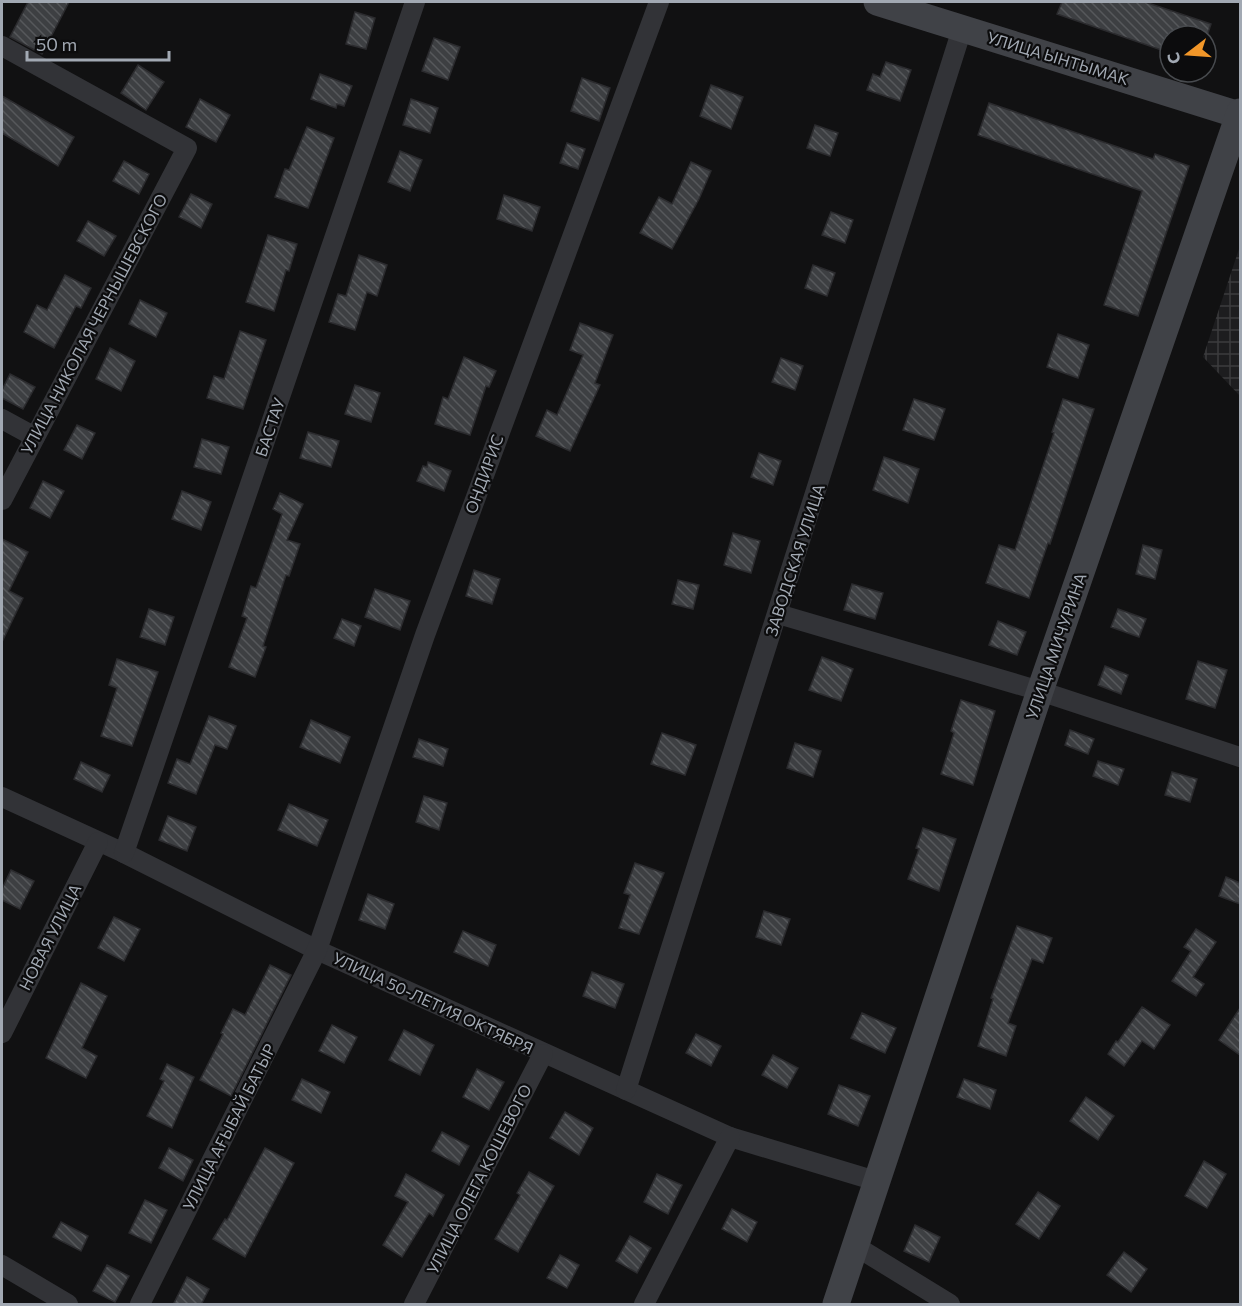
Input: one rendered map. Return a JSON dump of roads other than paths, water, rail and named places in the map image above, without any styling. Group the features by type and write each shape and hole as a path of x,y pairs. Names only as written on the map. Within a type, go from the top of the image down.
{"street":[{"name":"БАСТАУ","path":"124,853 415,2"},
{"name":"ОНДИРИС","path":"317,950 425,635 659,2"},
{"name":"УЛИЦА ЫНТЫМАК","path":"877,2 1240,113"},
{"name":"ЗАВОДСКАЯ УЛИЦА","path":"626,1090 962,29"},
{"name":"УЛИЦА НИКОЛАЯ ЧЕРНЫШЕВСКОГО","path":"2,46 187,148 2,500"},
{"name":"УЛИЦА МИЧУРИНА","path":"837,1305 876,1181 1041,691 1240,113"},
{"path":"2,419 35,437"},
{"path":"778,614 1041,691 1240,757"},
{"name":"УЛИЦА 50-ЛЕТИЯ ОКТЯБРЯ","path":"2,797 124,853 317,950 730,1137 876,1181"},
{"name":"НОВАЯ УЛИЦА","path":"2,1033 98,842"},
{"name":"УЛИЦА АҒЫБАЙ БАТЫР","path":"140,1305 317,950"},
{"name":"УЛИЦА ОЛЕГА КОШЕВОГО","path":"414,1305 543,1054"},
{"path":"644,1305 730,1137"},
{"path":"857,1247 950,1305"},
{"path":"2,1265 68,1305"}]}
